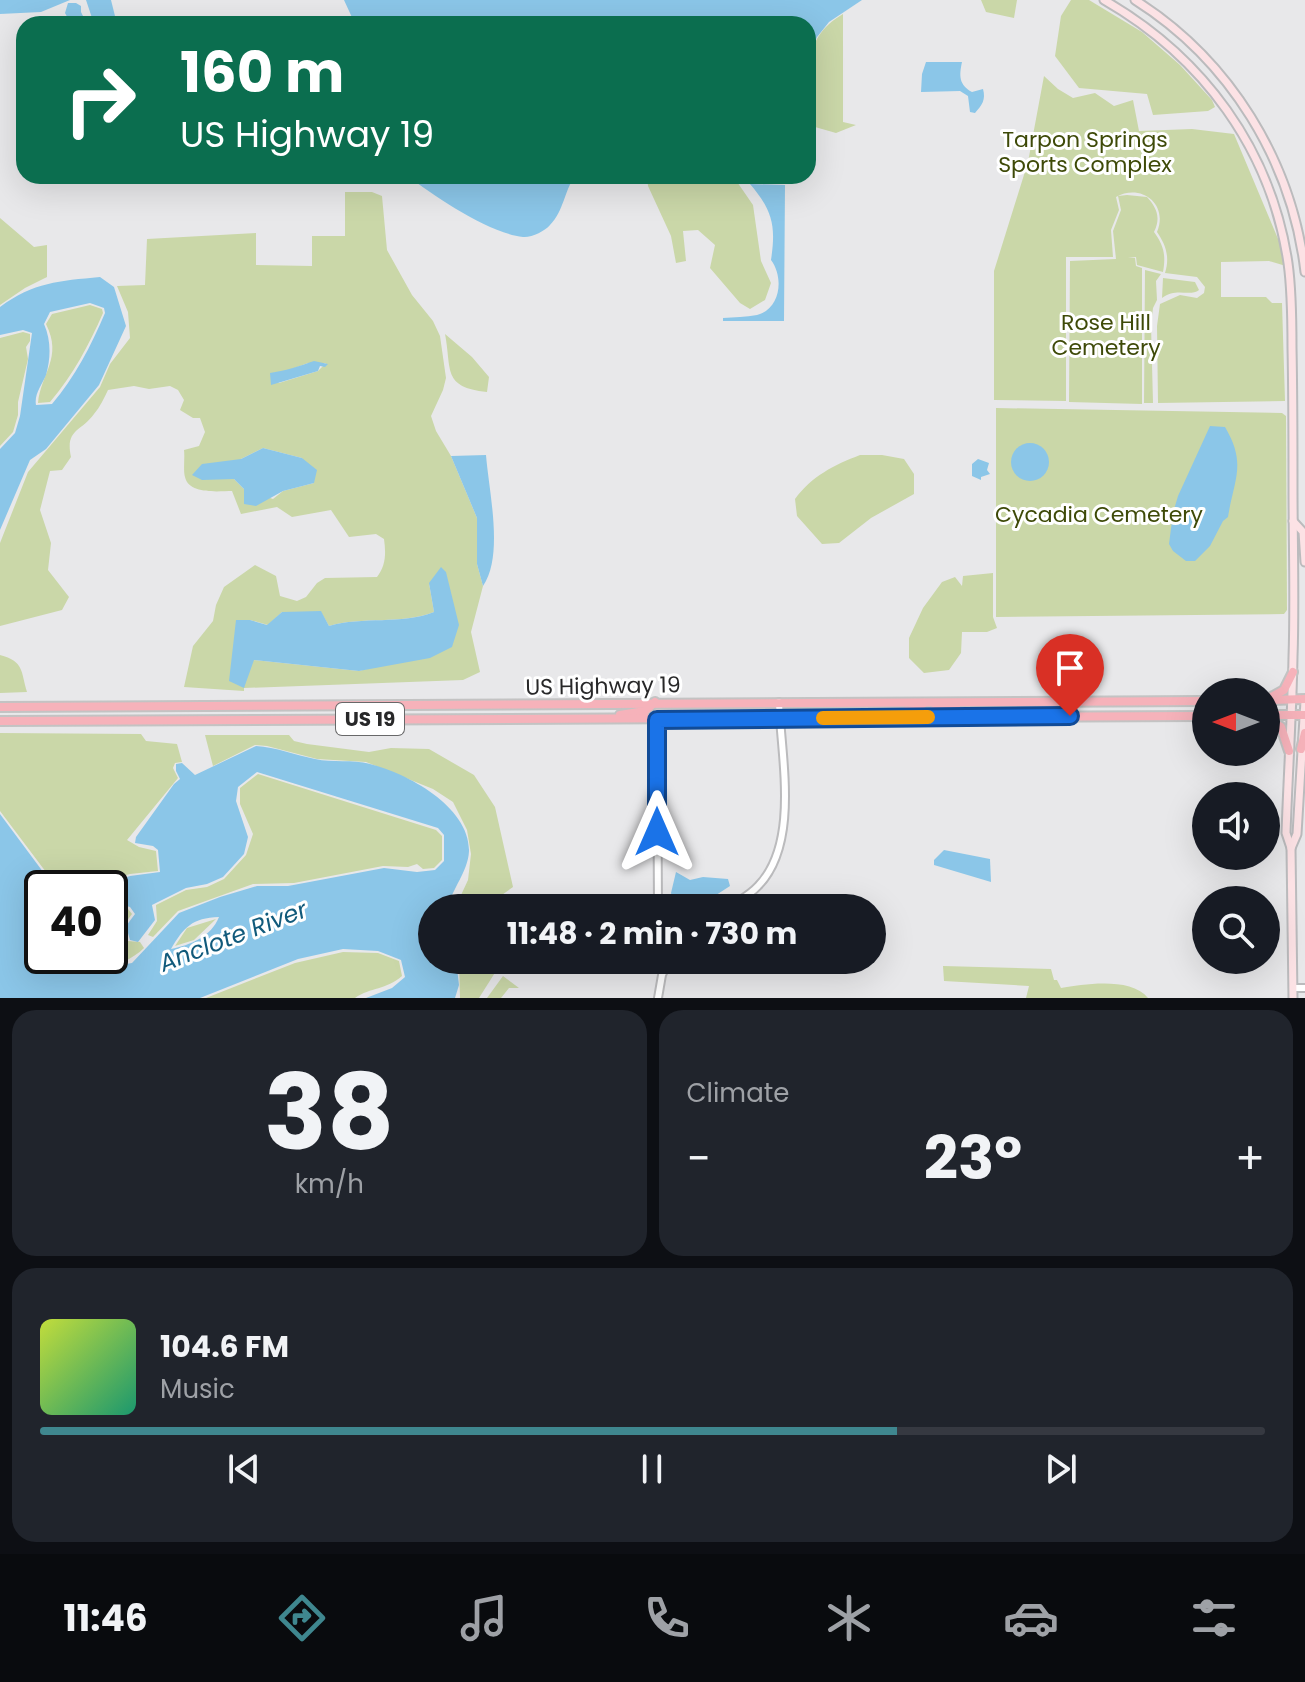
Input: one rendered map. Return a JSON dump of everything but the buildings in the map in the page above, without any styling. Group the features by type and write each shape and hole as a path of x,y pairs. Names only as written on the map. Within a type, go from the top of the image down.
{"highway":[{"path":"1280,692 1293,672"},
{"path":"1280,699 1305,700"},
{"name":"US Highway 19","path":"0,707 1192,701"},
{"path":"594,719 645,711 655,702"},
{"path":"924,717 938,709 988,702"},
{"path":"878,717 914,710 924,703"},
{"path":"179,720 199,707"},
{"path":"1280,716 1304,715"},
{"name":"US Highway 19","path":"0,721 1192,716"},
{"path":"1280,726 1289,751"},
{"path":"1301,749 1305,733"}],"main road":[{"path":"1104,0 1143,24 1180,54 1228,109 1267,184 1288,263 1294,407 1293,672 1286,833 1291,848 1293,998"},
{"path":"1135,0 1191,43 1216,68 1242,102 1282,177 1293,212 1305,272"},
{"path":"1293,521 1303,532 1305,562"},
{"path":"1291,848 1297,834 1305,700"}],"street":[{"path":"747,894 757,887 779,852 784,829 779,702"},
{"path":"657,720 658,894"},
{"path":"658,998 662,974"},
{"path":"1293,988 1305,988"}],"green space":[{"path":"981,0 1017,0 1014,18 986,12"},
{"path":"1071,0 1089,0 1142,32 1180,65 1215,107 1208,111 1153,115 1147,94 1079,88 1055,56 1061,16"},
{"path":"843,14 843,122 856,125 836,133 816,127 816,42 829,24"},
{"name":"Tarpon Springs Sports Complex","path":"1044,76 1073,98 1095,93 1114,106 1133,100 1139,131 1192,129 1234,134 1284,253 1286,266 1269,261 1221,262 1221,297 1266,297 1272,303 1282,303 1285,401 1158,403 1157,326 1160,304 1180,295 1197,298 1204,293 1205,287 1197,277 1165,273 1166,251 1157,232 1160,222 1156,204 1143,194 1134,192 1116,197 1119,210 1111,230 1113,257 1066,257 1066,401 994,400 994,271 1028,162"},
{"path":"739,184 753,205 761,261 771,283 765,300 750,309 740,303 710,268 715,245 698,230 683,231 686,261 676,263 671,236 648,186"},
{"path":"345,192 372,192 382,196 387,250 440,336 446,378 431,416 477,518 477,564 483,586 471,632 480,672 463,680 244,688 244,691 184,687 193,646 213,621 224,587 255,565 276,576 280,596 297,601 306,597 325,578 377,577 384,564 385,549 384,539 376,534 349,537 331,510 292,517 277,507 241,514 232,491 205,491 192,487 185,477 184,450 199,446 205,432 200,418 193,418 180,410 184,400 178,390 170,386 108,390 89,420 72,436 71,457 62,470 50,471 40,510 51,543 48,570 69,597 62,610 0,626 0,543 28,472 100,387 110,364 130,338 128,312 117,286 145,285 147,239 256,233 256,265 312,266 312,236 345,236","holes":["308,363 326,363 318,371 279,383 271,377 275,372","263,448 302,458 314,483 283,491 273,499 244,489 234,479 241,459","429,583 451,647 359,671 253,660 250,620 268,625 282,612 321,612 329,626 408,618 434,612"]},
{"name":"Rose Hill Cemetery","path":"1118,196 1147,197 1153,205 1157,213 1154,232 1164,256 1163,272 1137,265 1136,257 1128,258 1135,258 1136,266 1142,268 1142,404 1069,402 1070,261 1116,259 1113,231 1121,210"},
{"path":"0,218 34,247 47,245 47,277 0,305"},
{"path":"1145,270 1161,274 1156,281 1157,300 1151,325 1153,403 1144,403"},
{"path":"1163,278 1195,282 1199,290 1172,293 1162,298"},
{"path":"90,305 102,309 103,313 86,348 50,402 38,403 52,356 51,336 46,324 52,314"},
{"path":"23,332 30,334 30,341 26,347 28,359 18,415 13,432 0,446 0,338"},
{"path":"445,334 472,357 489,377 487,392 473,390 456,381 450,367"},
{"name":"Cycadia Cemetery","path":"996,408 1282,413 1286,416 1287,610 1284,614 996,617"},
{"path":"860,455 904,459 914,474 914,494 871,518 839,543 822,544 797,516 795,499 824,472"},
{"path":"993,573 993,617 997,628 987,632 962,632 961,653 949,670 924,673 909,658 909,638 923,608 942,582 955,577 962,586 963,576"},
{"path":"0,655 18,664 27,692 0,693"},
{"path":"0,733 141,734 146,741 177,744 182,762 175,763 173,768 178,778 127,840 156,851 158,871 128,875 128,870 44,870 0,811"},
{"path":"205,735 289,735 294,741 307,744 369,752 391,748 429,749 474,775 495,807 513,887 503,894 462,894 468,880 471,854 467,830 453,802 433,789 366,762 317,759 267,746 255,745 213,766"},
{"path":"258,774 436,830 442,836 442,860 434,868 423,869 417,864 408,867 383,866 294,883 253,884 178,911 153,937 148,935 157,921 156,905 186,890 207,887 224,879 246,855 253,834 240,804 240,788"},
{"path":"216,919 194,940 175,946 187,928"},
{"path":"128,941 140,942 144,948 128,959"},
{"path":"343,952 378,953 399,961 402,976 355,998 206,998 295,963"},
{"path":"943,966 1051,969 1054,980 1061,988 1119,985 1140,991 1148,998 1026,998 1029,986 944,981"},
{"path":"459,974 494,974 479,998 460,998"},
{"path":"503,976 519,988 509,988 501,998 487,998"}],"water":[{"path":"0,0 70,0 41,12 0,14"},
{"path":"86,0 111,0 115,16 91,16"},
{"path":"344,0 862,0 829,22 816,39 816,16 351,16"},
{"path":"68,3 76,3 81,6 83,16 67,16"},
{"path":"926,62 962,62 962,83 972,92 983,89 983,102 975,113 970,112 968,96 960,91 921,92"},
{"path":"420,184 570,184 555,219 541,232 526,237 494,229"},
{"path":"750,184 785,185 784,321 723,321 723,318 765,312 778,292 778,275 771,260 771,219 764,202"},
{"path":"100,277 114,287 126,326 99,385 46,449 30,460 0,530 0,449 15,433 20,416 32,333 23,330 0,335 0,307 36,288","holes":["90,303 104,308 105,313 94,337 68,383 52,404 36,405 37,393 49,362 49,342 44,324 50,312"]},
{"path":"314,361 328,364 320,366 318,371 271,385 270,373"},
{"path":"1210,426 1225,427 1236,451 1237,472 1228,517 1210,546 1195,561 1186,561 1169,544 1173,513"},
{"path":"1030,443 1044,448 1049,462 1044,476 1030,481 1016,476 1011,462 1016,448"},
{"path":"263,448 302,458 317,470 314,483 283,491 256,506 244,504 244,489 234,479 202,480 192,475 202,464 241,459"},
{"path":"486,455 494,541 493,558 483,586 477,564 477,518 451,456"},
{"path":"978,459 989,463 987,470 990,474 981,477 981,480 972,476 972,464"},
{"path":"441,567 446,572 459,625 452,647 430,658 359,671 254,660 244,688 229,681 236,620 267,625 282,612 321,611 329,626 421,616 434,612 429,583"},
{"name":"Anclote River","path":"256,746 322,760 370,764 401,775 434,794 459,820 467,835 469,851 466,866 453,894 418,894 418,974 458,974 459,985 455,998 366,998 392,988 405,977 401,960 378,951 343,949 298,959 200,998 0,998 0,814 42,870 24,870 24,974 128,974 128,964 179,913 220,897 257,886 288,886 384,868 417,872 435,870 444,861 444,835 438,828 257,772 238,787 236,801 248,837 244,854 223,877 186,888 152,905 155,920 138,942 130,940 128,923 135,914 128,906 128,877 160,872 158,850 135,843 136,837 180,779 176,764 182,763 195,775","holes":["219,917 211,930 199,939 171,949 185,929 195,922"]},
{"path":"944,850 990,859 991,882 934,865 934,860"},
{"path":"676,872 690,880 703,877 728,879 730,886 718,894 671,893"}],"slow traffic":[{"path":"823,718 928,717"}],"route":[{"path":"657,832 657,720 1070,716"}]}
